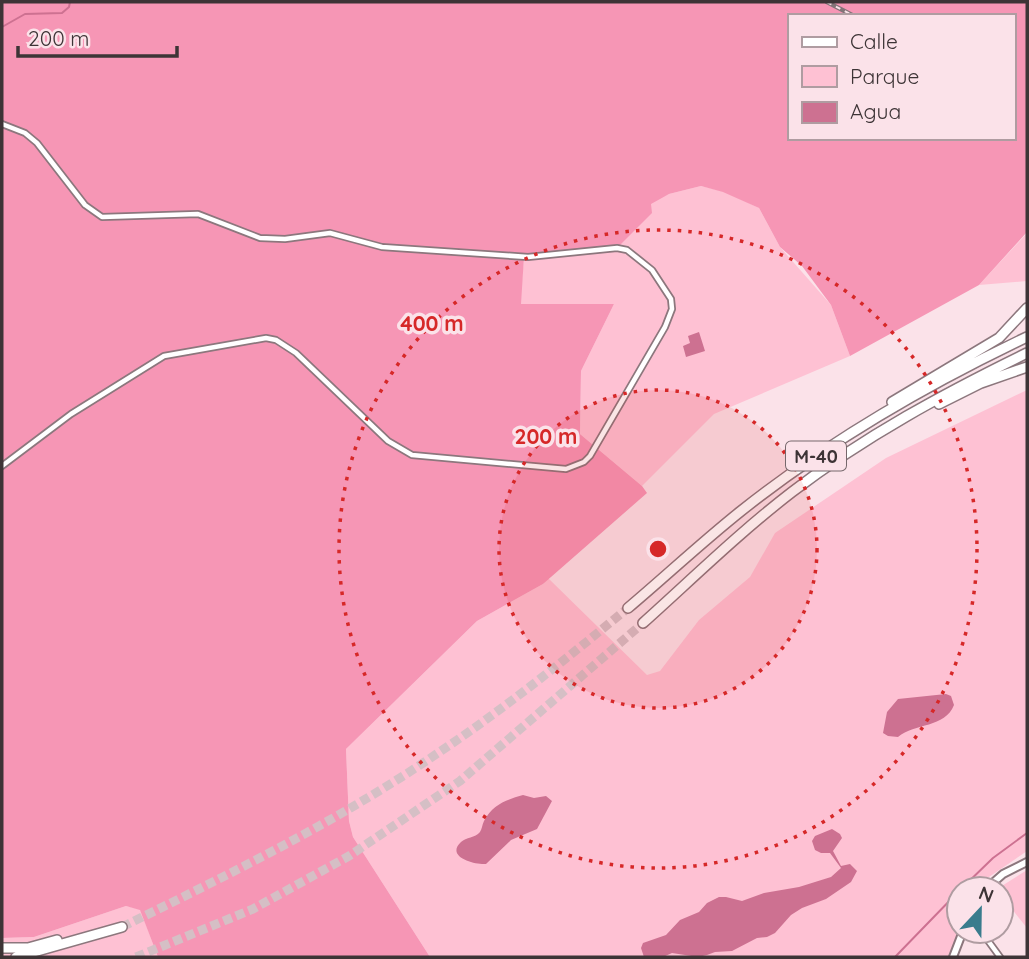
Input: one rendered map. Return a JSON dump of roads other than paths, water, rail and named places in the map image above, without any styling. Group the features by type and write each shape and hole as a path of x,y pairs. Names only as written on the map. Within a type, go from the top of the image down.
{"highway":[{"path":"853,433 903,394 999,338 1027,308"},
{"name":"M-40","path":"628,608 740,512 784,479 934,384 1027,337"},
{"name":"M-40","path":"643,623 792,492 875,435 962,384 1027,353"},
{"path":"875,435 898,427 981,383 1027,367"},
{"path":"16,957 122,927"},
{"path":"2,948 28,948 107,932"}],"street":[{"path":"2,124 24,133 37,143 85,205 102,217 198,214 270,240 330,233 382,247 465,255 528,257 617,248 636,256 652,270 671,299 672,309 665,327 590,456 584,462 566,469 412,455 388,441 286,345 266,338 164,356 71,414 2,466"},
{"path":"1002,875 1027,862"}],"water":[{"path":"699,332 705,351 686,357 683,346 690,343 688,336"},
{"path":"946,694 951,696 954,705 944,718 898,737 883,733 887,712 898,699"},
{"path":"523,795 534,798 546,796 552,801 537,829 511,840 486,864 475,863 459,856 457,847 463,840 480,832 491,810"},
{"path":"832,829 842,838 833,851 841,866 850,864 857,871 851,882 826,899 791,915 775,933 757,938 732,951 698,957 672,953 663,957 644,957 641,948 643,943 666,935 680,920 699,912 707,903 719,897 742,901 831,877 841,868 830,853 815,850 812,841 815,836"}],"waterway":[{"path":"2,27 25,14 62,13 69,7 70,2"},
{"path":"975,875 1027,833"},
{"path":"895,957 945,905"}],"tunnel":[{"path":"122,927 283,846 400,778 511,701 628,608"},
{"path":"136,957 253,909 349,856 460,781 643,623"}],"railway":[{"path":"827,2 850,14"}]}
